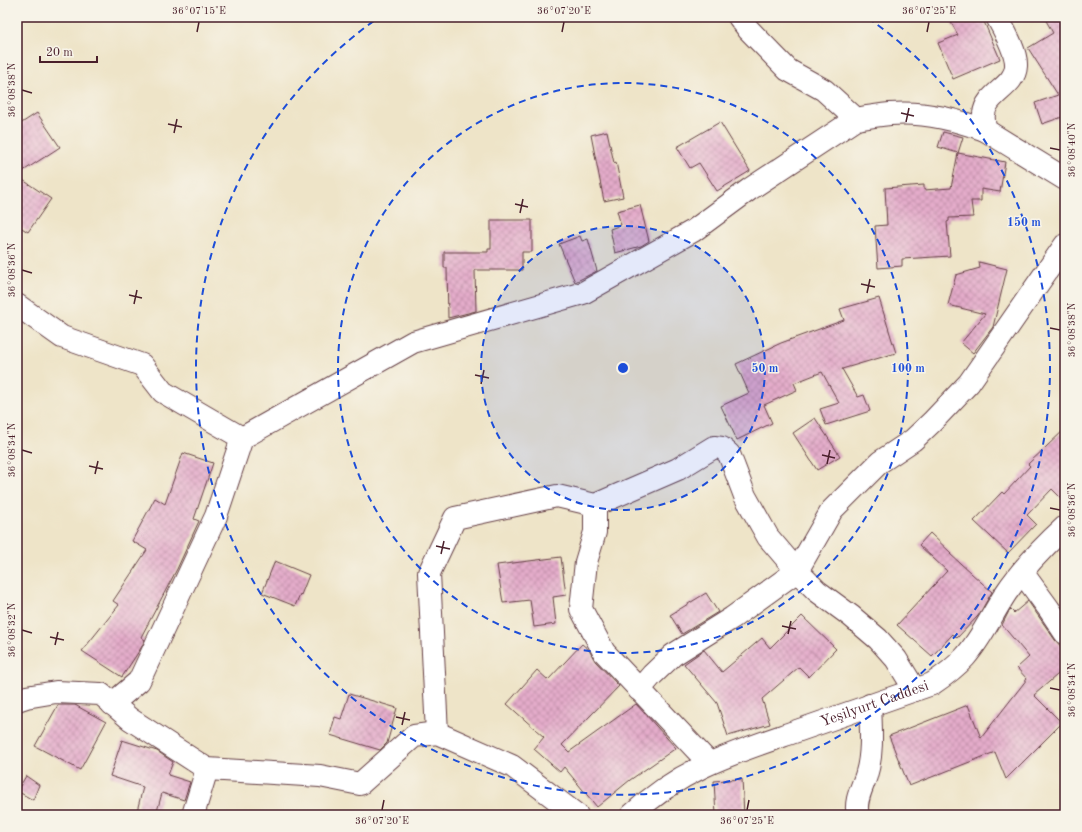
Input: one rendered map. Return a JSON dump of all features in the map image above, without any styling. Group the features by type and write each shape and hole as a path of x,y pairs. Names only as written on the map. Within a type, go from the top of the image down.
{"street":[{"path":"740,17 748,29 788,70 824,90 856,119"},
{"path":"985,130 984,114 988,103 1014,76 1016,66 1014,53 997,17"},
{"path":"112,704 139,681 216,516 242,438 413,342 583,293 692,231 750,189 856,119 891,114 931,115 964,123 985,130 1065,179"},
{"path":"639,690 652,675 673,656 732,618 797,571 832,510 880,462 918,436 969,383 1065,244"},
{"path":"17,305 62,337 142,365 163,392 242,438"},
{"path":"437,733 430,573 455,518 557,496 594,506 678,469 714,447 722,448 729,454 745,496 768,537 797,571 817,591 878,639 896,659 915,690"},
{"path":"594,506 595,532 586,562 581,609 604,652 709,764"},
{"name":"Yeşilyurt Caddesi","path":"632,815 643,804 684,775 727,756 932,684 949,673 965,657 986,627 1006,593 1034,556 1065,526"},
{"path":"1022,572 1065,633"},
{"path":"17,700 56,692 101,694 130,719 207,768 320,776 360,784 414,736 437,733 512,766 577,815"},
{"path":"858,815 859,793 866,776 871,742 870,706"},
{"path":"193,815 207,768"}],"building":[{"path":"948,17 982,17 1000,59 953,79 938,43 958,35"},
{"path":"1044,17 1065,17 1065,116 1042,124 1035,103 1058,95 1028,48 1053,33"},
{"path":"37,113 60,147 17,175 17,126"},
{"path":"720,122 750,171 717,191 699,163 690,168 677,147"},
{"path":"607,131 614,163 616,162 623,197 604,201 591,135"},
{"path":"943,132 963,137 958,153 938,147"},
{"path":"958,153 1005,162 1000,192 981,189 981,201 971,201 973,217 949,218 949,221 947,222 950,256 902,259 902,266 878,268 875,226 887,225 885,188 924,185 924,190 951,188"},
{"path":"17,176 51,199 28,232 17,225"},
{"path":"640,205 649,241 641,246 615,253 610,229 621,225 617,211"},
{"path":"491,220 532,220 532,252 522,252 522,270 475,270 476,311 448,318 447,268 444,268 444,252 488,252 488,249 491,249"},
{"path":"580,236 582,241 588,239 597,271 575,282 559,244"},
{"path":"979,262 1007,269 993,327 973,353 961,343 985,314 948,305 956,275 980,268"},
{"path":"879,298 896,353 842,369 858,397 864,395 870,411 826,425 820,409 839,403 822,372 794,383 797,390 764,405 772,423 737,440 721,406 749,393 736,364 781,343 844,320 840,309"},
{"path":"815,418 840,456 817,470 793,433"},
{"path":"1065,429 1065,502 1052,489 1027,515 1036,524 1008,553 974,521 1002,492 1004,494 1030,466 1028,464"},
{"path":"183,453 213,463 194,519 199,521 177,569 141,637 145,640 122,677 82,651 119,605 113,601 147,550 132,541 155,498 165,504"},
{"path":"930,533 951,553 950,554 992,592 978,616 957,638 953,634 932,656 897,625 947,571 919,545"},
{"path":"561,557 566,595 553,597 556,624 534,627 530,600 503,603 497,565"},
{"path":"275,561 309,575 295,606 262,593"},
{"path":"706,593 718,612 682,634 670,615"},
{"path":"1028,601 1055,640 1065,651 1065,668 1034,695 1062,723 1006,779 995,752 909,786 889,736 968,705 981,738 1027,679 1017,668 1029,657 1002,625 1010,609 1014,613"},
{"path":"802,616 836,649 809,677 799,667 762,699 770,724 728,736 717,703 684,664 704,650 722,672 762,638 770,648"},
{"path":"582,644 589,650 595,661 619,686 562,745 569,752 636,704 676,748 630,780 597,807 564,767 560,772 534,749 544,737 507,704 537,670 548,680"},
{"path":"349,694 397,708 387,743 380,750 330,735 335,717 341,719"},
{"path":"58,705 75,705 106,722 80,770 35,746"},
{"path":"122,740 157,751 173,762 168,775 190,782 184,800 162,793 156,815 136,815 143,787 110,776"},
{"path":"26,776 39,785 33,800 17,791"},
{"path":"742,779 744,815 716,815 714,781"}]}
